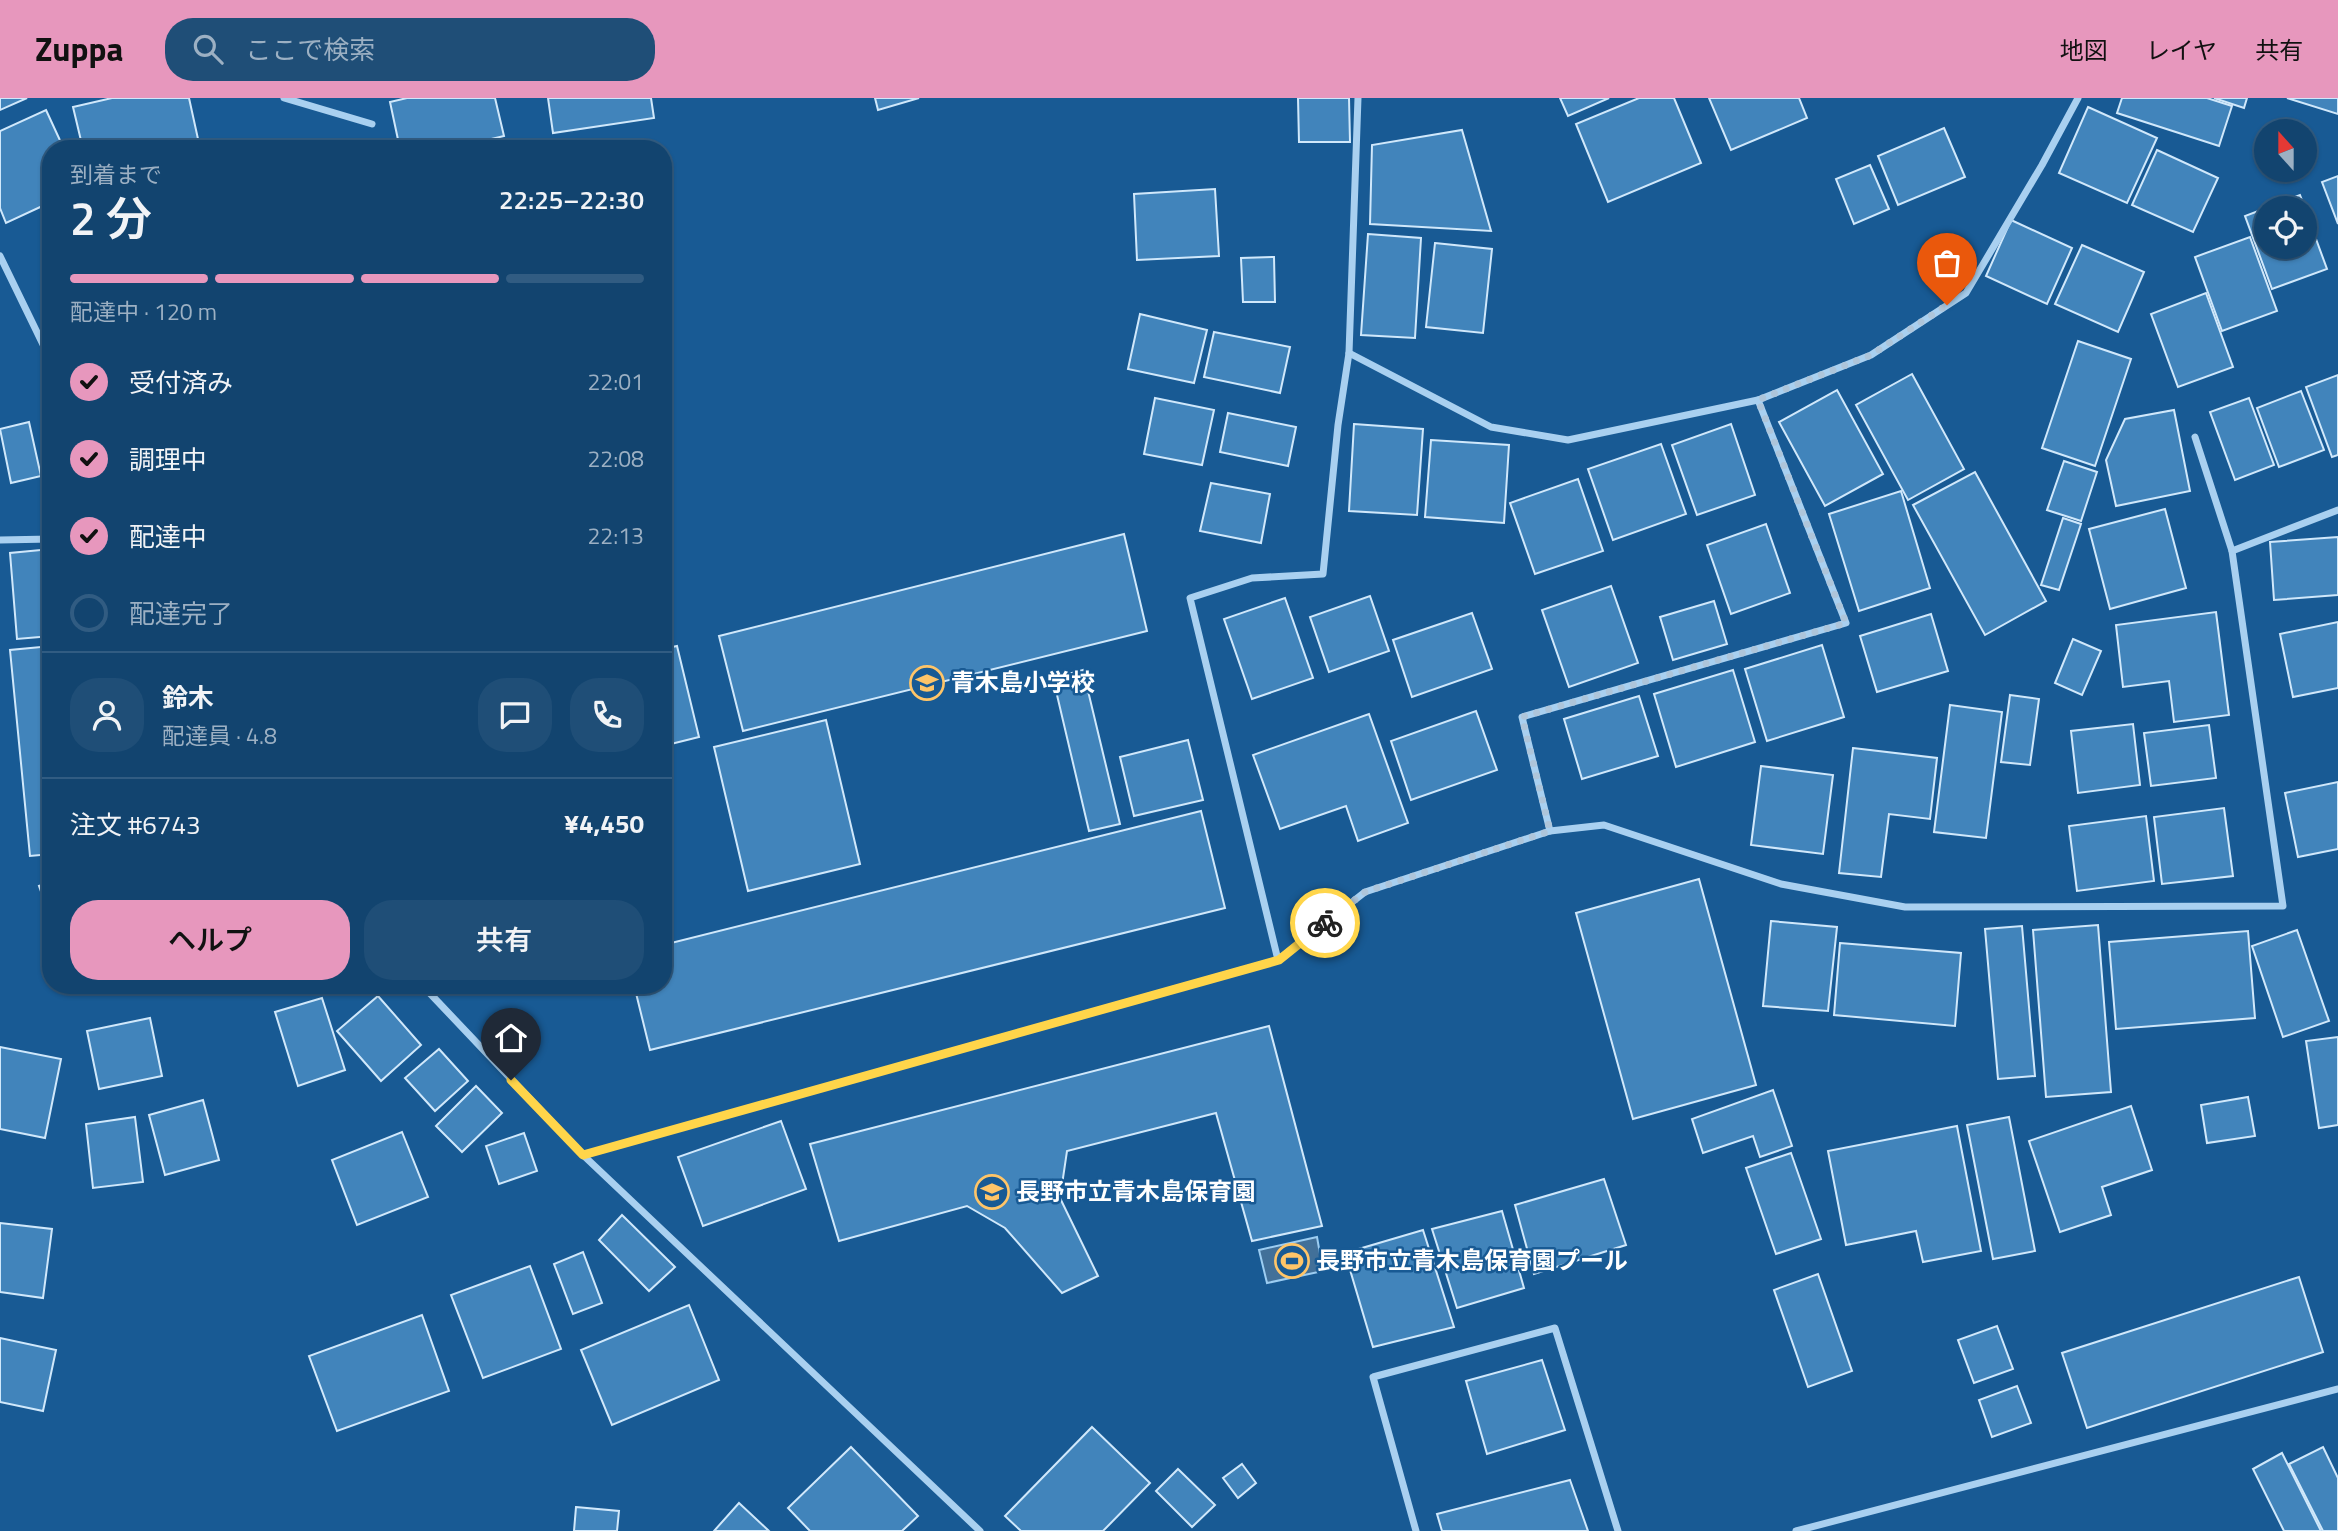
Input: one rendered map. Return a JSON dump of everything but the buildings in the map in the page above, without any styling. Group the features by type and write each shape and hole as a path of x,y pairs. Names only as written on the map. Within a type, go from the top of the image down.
{"street":[{"path":"284,98 372,124"},
{"path":"1279,960 1190,598 1252,578 1323,574 1338,425 1349,354 1358,98"},
{"path":"1349,354 1491,427 1568,440 1758,400 1871,355 1966,293 2042,164 2077,98"},
{"path":"0,256 42,342"},
{"path":"1550,831 1522,717 1846,623 1758,400"},
{"path":"583,1155 1279,960 1365,892 1550,831 1604,825 1781,884 1905,907 2283,906 2232,551 2195,438"},
{"path":"2232,551 2338,510"},
{"path":"0,540 42,539"},
{"path":"431,994 583,1155 980,1531"},
{"path":"1416,1531 1373,1377 1555,1328 1618,1531"},
{"path":"1796,1531 2338,1389"}],"water":[{"name":"長野市立青木島保育園プール","path":"1317,1237 1323,1271 1267,1283 1259,1250"}],"way so far":[{"path":"1325,923 1365,892 1550,831 1522,717 1846,623 1758,400 1871,355 1947,305"}],"place":[{"name":"青木島小学校","path":"927,683"},
{"name":"長野市立青木島保育園","path":"992,1192"},
{"name":"長野市立青木島保育園プール","path":"1292,1261"}],"route":[{"path":"511,1080 583,1155 1279,960 1325,923"}]}
